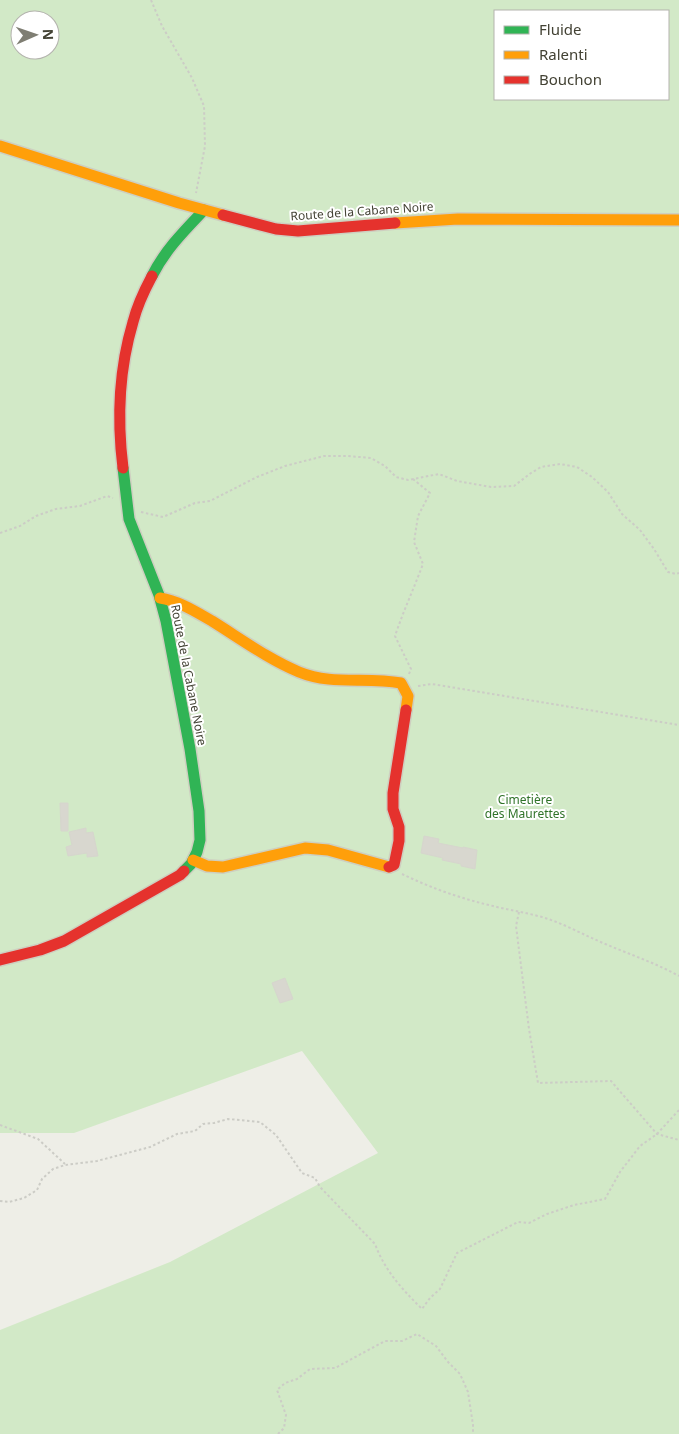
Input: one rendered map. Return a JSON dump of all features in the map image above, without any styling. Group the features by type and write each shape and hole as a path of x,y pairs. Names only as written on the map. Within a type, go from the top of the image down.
{"street":[{"path":"0,146 198,209"},
{"name":"Route de la Cabane Noire","path":"0,960 40,950 71,937 108,917 180,875 193,860 197,852 200,840 199,811 190,749 166,620 160,598 130,519 122,462 120,406 126,349 142,296 164,254 198,209 276,229 298,231 458,218 679,220"},
{"path":"160,598 166,598 186,606 262,653 292,669 315,678 383,680 401,683 408,696 393,793 393,809 399,827 399,841 394,865 389,867 328,850 305,848 223,867 209,867 193,860"}],"path":[{"path":"151,0 162,26 192,78 204,106 205,146 198,209"},
{"path":"0,533 20,526 36,516 56,508 80,506 107,496 127,502 142,513 163,517 195,503 210,500 285,466 324,456 371,458 385,466 396,476 408,480 439,474 457,481 491,486 514,486 531,473 542,468 560,464 577,467 592,477 608,492 622,514 640,530 668,572 679,573"},
{"path":"413,479 430,493 418,516 414,542 423,564 395,636 411,669 404,689 432,684 679,725"},
{"path":"389,867 422,884 492,906 539,916 572,928 679,976"},
{"path":"519,912 516,926 538,1083 611,1081 657,1134 679,1140"},
{"path":"0,1201 9,1202 24,1198 37,1190 42,1179 53,1169 65,1165 97,1161 150,1146 177,1134 195,1131 203,1124 214,1124 228,1119 260,1122 276,1135 302,1173 315,1178 320,1187 375,1244 379,1256 396,1282 422,1309 440,1289 457,1253 518,1222 529,1223 547,1214 574,1205 605,1199 620,1172 640,1146 657,1134 679,1110"},
{"path":"0,1125 38,1138 65,1165"},
{"path":"278,1434 284,1428 286,1415 276,1390 285,1383 297,1379 310,1369 335,1368 385,1341 402,1341 417,1334 436,1346 460,1374 468,1392 473,1434"}],"green space":[{"name":"Cimetière des Maurettes","path":"0,0 679,0 679,1434 0,1434 0,1330 170,1262 378,1153 302,1051 74,1133 0,1133"}],"building":[{"path":"60,803 68,803 68,831 61,831"},
{"path":"86,828 86,833 93,832 98,856 87,857 87,853 68,856 66,847 72,845 69,832"},
{"path":"424,836 439,839 438,843 477,850 475,869 421,853"},
{"path":"285,978 293,999 280,1003 272,983"}],"traffic: fast":[{"path":"152,276 169,249 204,210"},
{"path":"123,468 129,519 159,595 166,621 190,749 199,811 200,840 191,864 184,871"}],"traffic: slow":[{"path":"0,146 179,203 223,215"},
{"path":"395,223 458,219 679,220"},
{"path":"160,598 181,604 212,621 265,655 299,672 324,679 375,680 401,683 408,696 406,710"},
{"path":"193,860 207,866 223,867 305,848 328,850 389,867"}],"traffic: jam":[{"path":"223,215 276,229 298,231 395,223"},
{"path":"123,468 120,432 122,376 128,340 137,310 152,276"},
{"path":"389,867 394,865 399,841 399,827 393,809 393,793 406,710"},
{"path":"0,960 40,950 64,941 184,871"}]}
